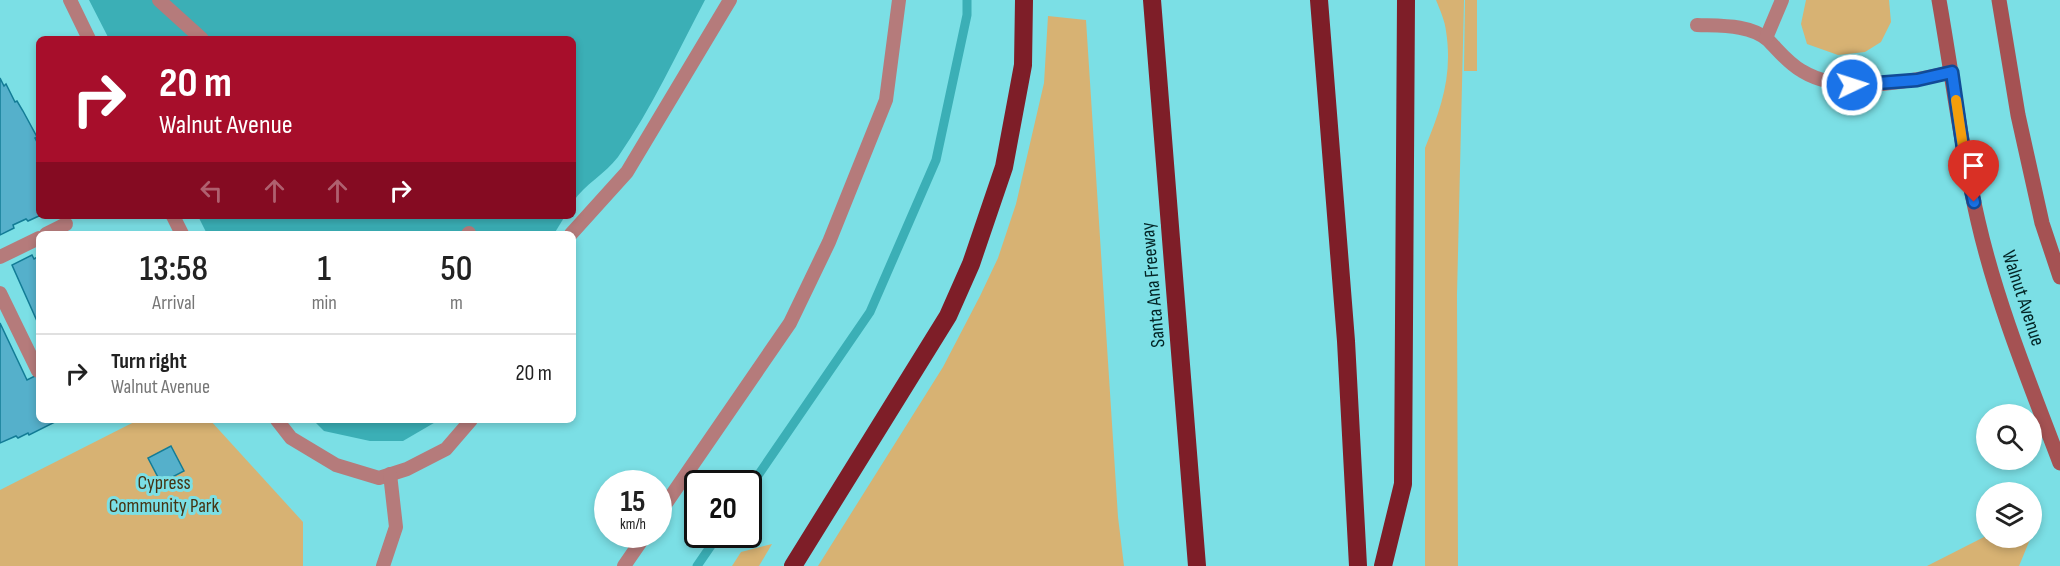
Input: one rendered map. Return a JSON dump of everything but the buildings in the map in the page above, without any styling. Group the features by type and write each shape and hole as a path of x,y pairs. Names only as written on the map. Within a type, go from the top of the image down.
{"highway":[{"path":"793,566 948,316 971,264 1004,167 1023,65 1024,0"},
{"name":"Santa Ana Freeway","path":"1152,0 1197,566"},
{"path":"1320,0 1346,341 1358,566"},
{"path":"1383,566 1403,484 1406,0"}],"main road":[{"name":"Walnut Avenue","path":"1940,0 1965,162 1978,223 2014,340 2060,463"},
{"name":"Walnut Avenue","path":"1999,0 2018,115 2042,223 2060,277"}],"lane":[{"path":"70,0 88,36"},
{"path":"159,0 199,36"},
{"path":"574,231 627,172 730,0"},
{"path":"672,495 790,323 829,242 886,100 899,0"},
{"path":"1766,38 1782,0"},
{"path":"1696,25 1735,27 1766,38 1781,55 1802,72 1822,80 1852,85 1909,81 1952,72"},
{"path":"52,231 66,224"},
{"path":"0,257 36,239"},
{"path":"0,292 36,367"},
{"path":"279,423 291,438 336,465 379,478 407,469 446,449 466,423"},
{"path":"383,566 396,527 390,474"},
{"path":"624,566 636,548"}],"green space":[{"path":"1436,0 1464,0 1457,295 1458,566 1425,566 1425,148 1441,105 1448,62 1445,27"},
{"path":"1465,0 1477,0 1477,71 1464,71"},
{"path":"1806,0 1889,0 1891,22 1881,42 1865,52 1838,55 1807,44 1801,24"},
{"path":"1048,16 1086,20 1118,517 1124,566 818,566 943,367 998,258 1016,204 1044,83"},
{"name":"Cypress Community Park","path":"132,423 213,423 303,522 303,566 0,566 0,490"},
{"path":"1976,541 1976,548 2026,548 2019,566 1927,566"},
{"path":"772,544 759,566 732,566 741,552"}],"water":[{"path":"89,0 705,0 653,100 618,157 576,198 576,36 107,36"},
{"path":"200,219 563,219 556,231 206,231"},
{"path":"316,423 434,423 403,441 370,441 324,431"}],"waterway":[{"path":"762,470 870,312 936,160 967,15 967,0"},
{"path":"697,566 709,548"}],"slow traffic":[{"path":"1956,100 1963,147"}],"route":[{"path":"1852,85 1917,80 1952,72 1965,162 1974,202"}]}
